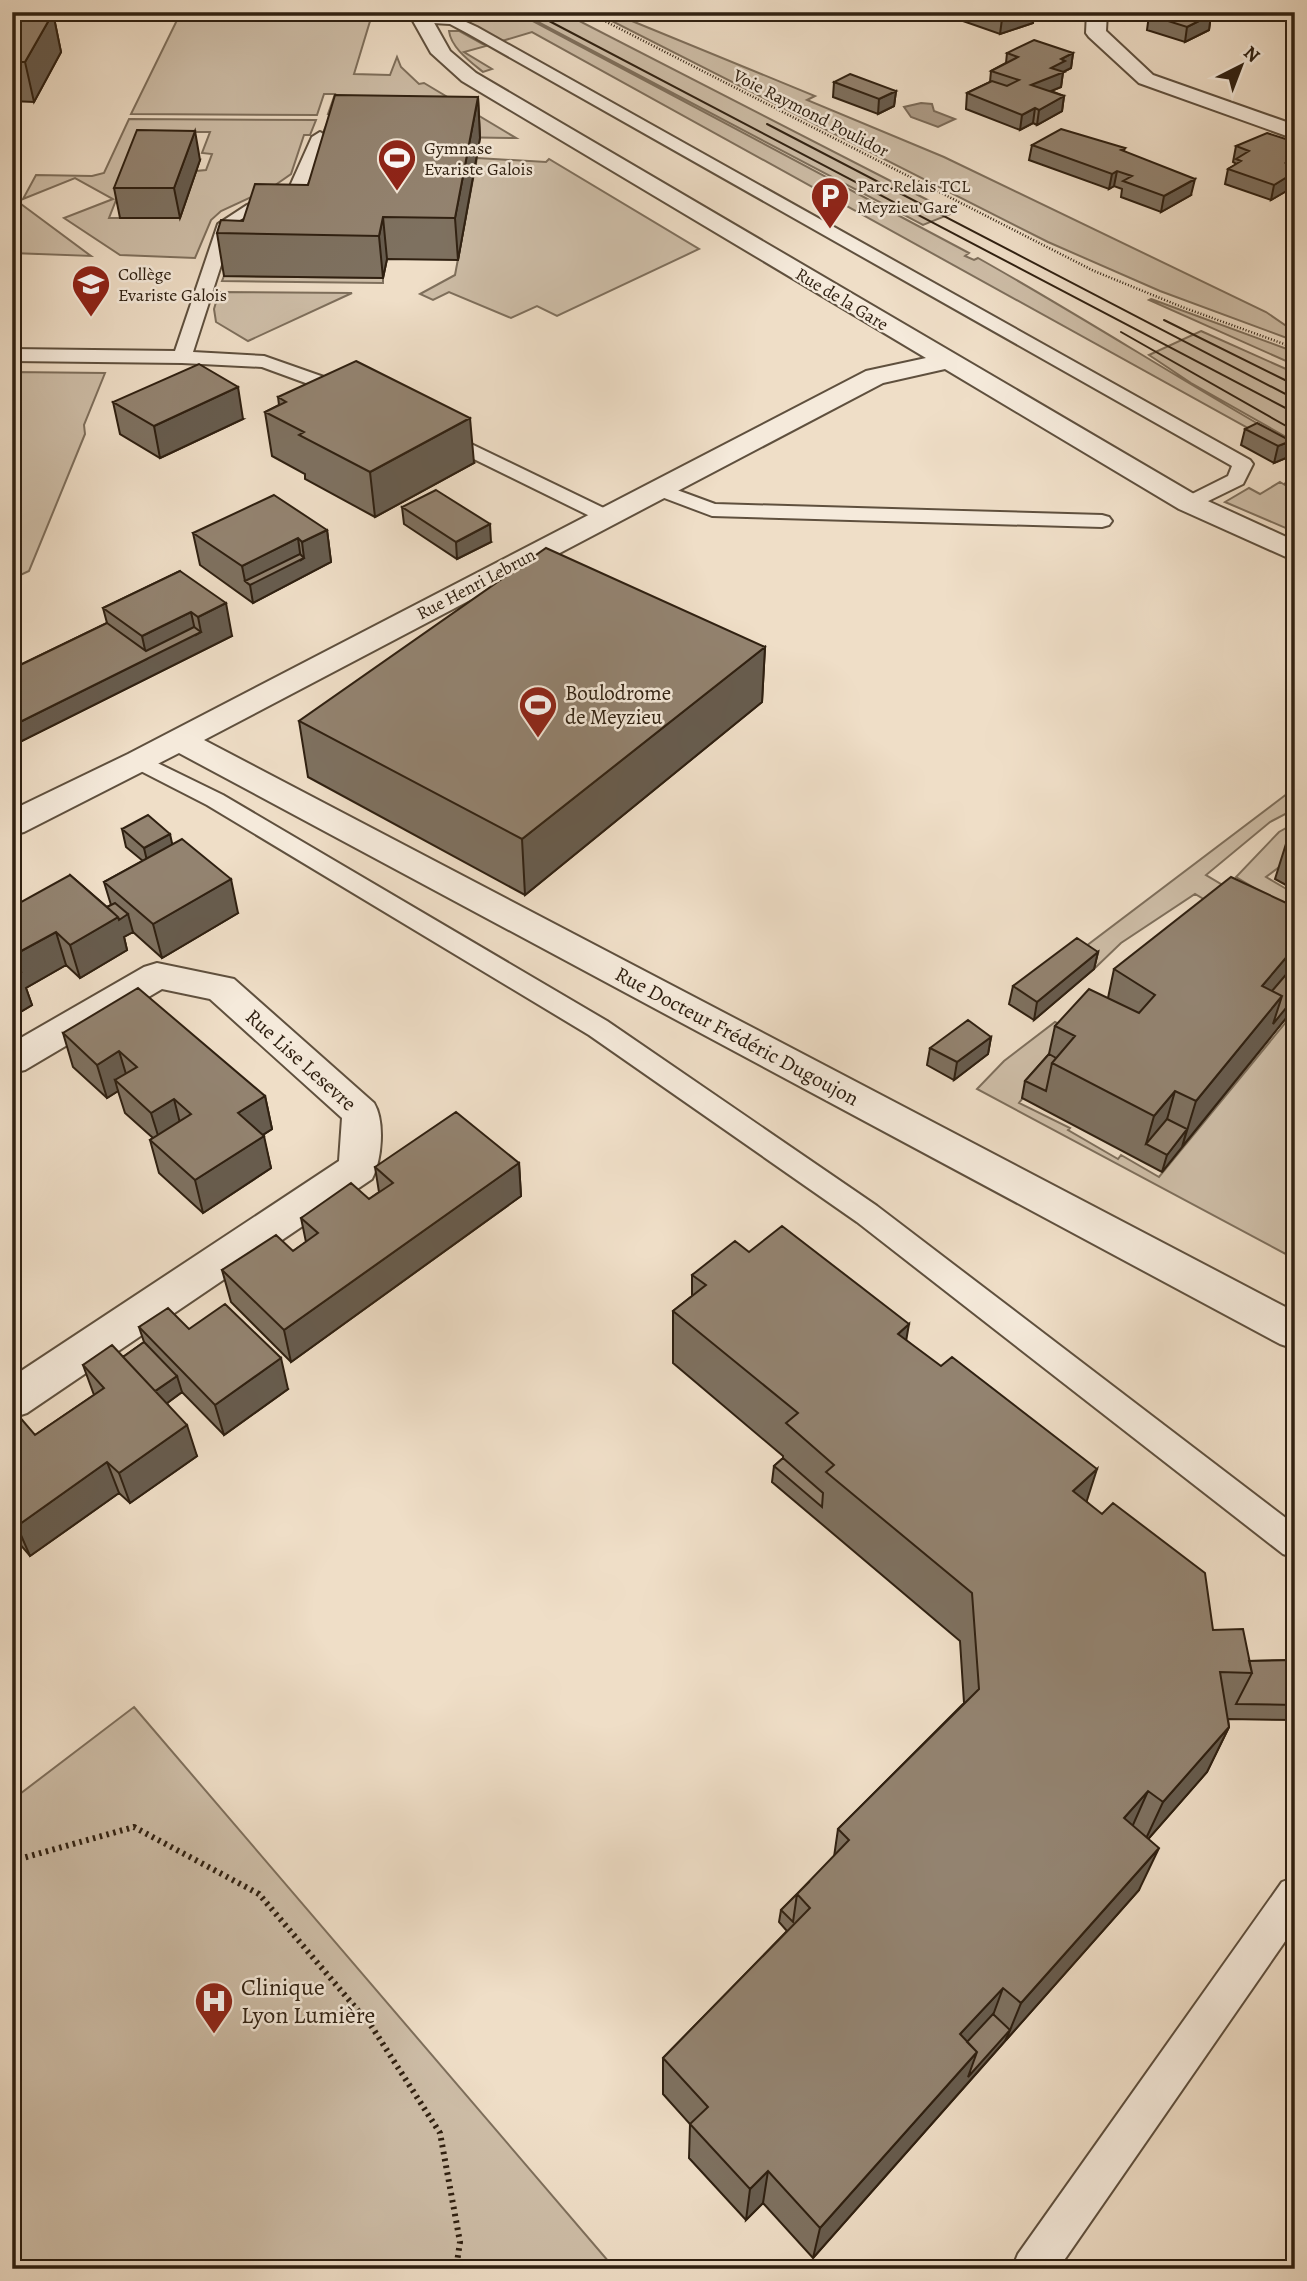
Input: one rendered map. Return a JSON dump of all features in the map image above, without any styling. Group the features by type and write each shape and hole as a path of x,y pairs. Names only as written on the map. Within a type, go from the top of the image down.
{"street":[{"path":"1097,12 1096,33 1146,79 1295,132"},
{"name":"Rue de la Gare","path":"419,16 435,48 449,63 469,77 1189,503 1295,552"},
{"name":"Rue Henri Lebrun","path":"12,824 139,761 875,376 947,361"},
{"name":"Rue Docteur Frédéric Dugoujon","path":"178,740 1295,1332"},
{"name":"Rue Lise Lesevre","path":"12,1060 157,976 221,988 361,1113 358,1168 12,1400"}],"lane":[{"path":"419,16 453,20 478,33 1242,464 1236,480 1189,503"},
{"path":"182,357 224,228 253,209 297,189 320,137"},
{"path":"12,355 182,357 264,362 371,402"},
{"path":"420,426 605,516"},
{"path":"658,489 712,510 1102,522"},
{"path":"139,761 227,807 598,1028 867,1214 1295,1544"},
{"path":"1033,2269 1295,1895"}],"path":[{"name":"Voie Raymond Poulidor","path":"587,12 1094,271 1182,307 1295,348"},
{"path":"12,1861 134,1827 259,1894 372,2027 440,2133 460,2242 456,2269"}],"shaded area":[{"path":"181,12 389,12 391,17 371,18 354,74 390,75 397,57 401,67 419,84 424,83 516,138 322,135 328,121 335,114 328,114 335,94 324,94 317,115 131,114"},
{"path":"451,12 516,12 969,253 965,256 974,260 978,258 1295,445 1295,454 532,32 502,41"},
{"path":"519,12 562,12 953,213 923,225"},
{"path":"610,12 815,96 807,100 944,157 1266,312 1295,332 1295,341 1160,291 1048,242 596,13"},
{"path":"449,31 459,31 486,46 464,52 492,69 483,72 467,59 453,43"},
{"path":"921,103 932,104 934,111 955,119 938,127 911,117 904,107"},
{"path":"129,119 316,120 310,135 304,135 291,174 271,188 221,211 211,220 195,258 120,255 64,218 113,199 75,178 23,199 36,175 92,176 104,173","holes":["151,132 210,132 202,153 212,154 206,170 196,171 179,218 109,218 135,152"]},
{"path":"477,158 546,162 549,159 699,249 557,316 537,306 511,318 449,292 433,300 420,294 455,275"},
{"path":"21,204 91,256 12,253 12,220"},
{"path":"224,276 383,278 383,283 222,281"},
{"path":"219,292 352,293 248,341 216,322 214,309"},
{"path":"1149,300 1295,352 1295,365"},
{"path":"1201,331 1295,373 1295,442 1191,383 1149,355"},
{"path":"12,372 105,373 84,425 85,434 29,571 12,579"},
{"path":"1280,482 1295,491 1295,532 1225,502 1249,488 1260,494"},
{"path":"1292,790 1295,791 1295,809 1270,822 1206,875 1295,928 1295,954 1195,894 1121,943 1094,969 1073,956"},
{"path":"1295,823 1295,855 1266,877 1295,894 1295,912 1236,877 1279,832"},
{"path":"1295,1011 1295,1259 977,1089 1004,1061 1055,1022 1075,1032 1019,1103 1070,1128 1068,1130 1118,1159 1121,1155 1159,1177"},
{"name":"Clinique Lyon Lumière","path":"134,1707 615,2269 12,2269 12,1800"}],"building":[{"path":"12,12 53,13 25,62 12,62"},
{"path":"981,12 1023,12 1002,19"},
{"path":"1155,12 1203,12 1211,15 1187,27 1149,15"},
{"path":"1034,40 1073,53 1061,59 1065,61 1051,68 1064,72 1031,85 1064,96 1039,110 1035,108 1022,115 967,93 992,81 1007,86 1019,80 991,71 1018,57 1007,53"},
{"path":"850,74 896,91 879,99 834,82"},
{"path":"335,95 478,97 455,218 383,217 379,236 217,233 221,220 243,221 255,184 308,185"},
{"path":"1061,129 1125,148 1121,150 1195,179 1164,196 1123,181 1132,176 1117,171 1112,174 1032,145"},
{"path":"137,130 195,131 174,188 114,188"},
{"path":"1267,133 1295,142 1295,158 1286,163 1295,167 1295,172 1274,185 1228,169 1241,161 1236,159 1249,151 1236,146"},
{"path":"356,361 470,418 370,472 299,435 304,432 265,412 286,402 278,397"},
{"path":"199,364 238,387 154,426 113,402"},
{"path":"1257,423 1291,441 1278,446 1245,429"},
{"path":"436,490 490,524 456,542 402,507"},
{"path":"274,495 327,530 302,542 298,538 242,566 193,533"},
{"name":"Boulodrome de Meyzieu","path":"546,548 765,647 522,839 299,721"},
{"path":"300,554 304,558 250,585 245,581"},
{"path":"180,571 226,603 198,617 191,612 142,636 103,608"},
{"path":"107,623 146,651 194,627 201,632 12,726 12,669"},
{"path":"148,815 170,834 144,848 122,829"},
{"path":"182,839 231,879 153,924 104,882"},
{"path":"70,875 118,917 70,945 56,932 12,956 12,907"},
{"path":"1231,877 1295,907 1295,947 1262,986 1282,996 1196,1101 1175,1091 1154,1116 1052,1063 1075,1036 1055,1026 1089,989 1139,1013 1155,995 1114,969"},
{"path":"115,903 128,914 119,920 107,907"},
{"path":"1077,938 1098,952 1037,1002 1013,986"},
{"path":"12,963 21,972 12,977"},
{"path":"1295,964 1295,997 1273,1024 1282,996 1272,991"},
{"path":"138,988 265,1096 238,1113 264,1136 195,1180 150,1140 191,1114 174,1099 151,1113 115,1080 137,1067 119,1051 97,1065 63,1033"},
{"path":"968,1020 991,1037 957,1062 930,1048"},
{"path":"1049,1054 1056,1058 1052,1063 1046,1091 1025,1081"},
{"path":"456,1112 519,1163 284,1330 222,1270 276,1235 293,1251 318,1233 301,1218 351,1183 369,1199 393,1183 375,1167"},
{"path":"1167,1119 1187,1129 1167,1155 1146,1144"},
{"path":"782,1226 909,1324 898,1334 941,1366 952,1357 1097,1469 1073,1491 1102,1514 1113,1503 1205,1573 1213,1630 1243,1629 1252,1673 1220,1672 1229,1727 1163,1802 1148,1791 1124,1818 1159,1848 1021,2003 1003,1988 960,2034 977,2052 820,2228 768,2171 750,2189 690,2124 708,2107 663,2058 810,1908 797,1894 849,1840 838,1829 979,1689 972,1593 826,1472 834,1465 786,1423 798,1413 673,1311 706,1285 692,1275 735,1241 749,1252"},
{"path":"225,1304 281,1358 215,1405 139,1327 168,1308 189,1329"},
{"path":"144,1342 177,1376 155,1391 123,1357"},
{"path":"112,1345 187,1425 119,1473 107,1462 17,1526 12,1521 12,1419 18,1415 35,1435 104,1388 83,1365"},
{"path":"783,1458 823,1493 822,1507 774,1466"},
{"path":"1295,1660 1295,1705 1236,1704 1252,1673 1249,1661"},
{"path":"797,1894 793,1922 781,1910"},
{"path":"993,2014 1010,2030 968,2077 977,2052 967,2042"}],"tram line":[{"path":"532,12 1295,413"},
{"path":"767,124 1295,399"},
{"path":"1164,320 1295,385"},
{"path":"1121,332 1295,431"}],"place":[{"name":"Gymnase Evariste Galois","path":"397,192"},
{"name":"Parc Relais TCL Meyzieu Gare","path":"830,230"},
{"name":"Collège Evariste Galois","path":"91,318"},
{"name":"Boulodrome de Meyzieu","path":"538,739"},
{"name":"Clinique Lyon Lumière","path":"214,2035"}]}
